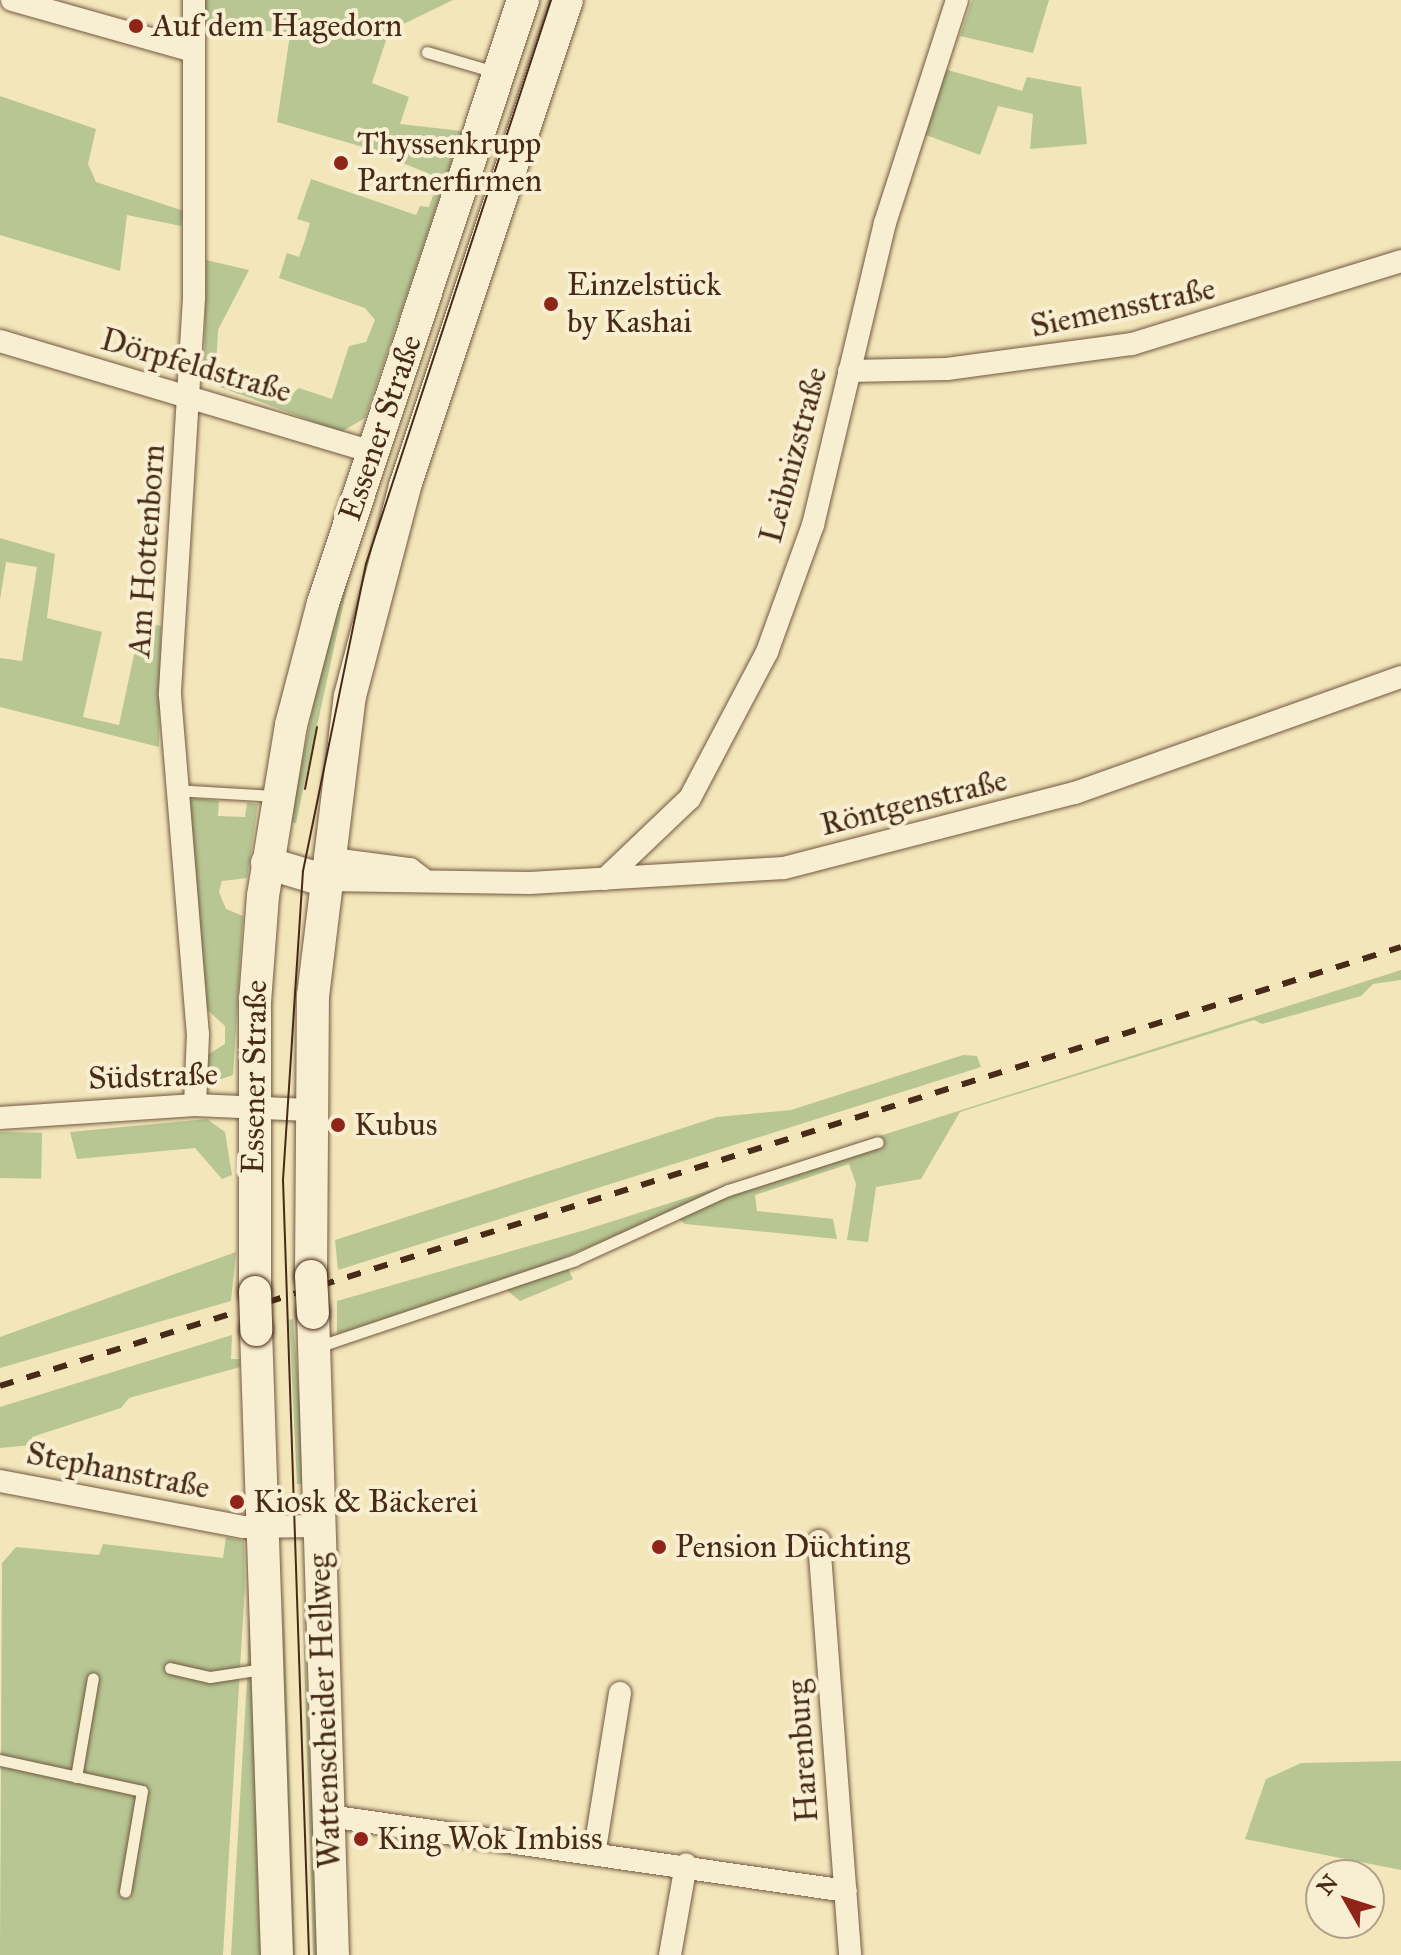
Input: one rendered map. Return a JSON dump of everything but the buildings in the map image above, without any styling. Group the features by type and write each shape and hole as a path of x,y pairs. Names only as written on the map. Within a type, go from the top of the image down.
{"main road":[{"name":"Essener Straße","path":"255,1292 253,1107 267,863 278,796 315,631 523,0"},
{"name":"Essener Straße","path":"311,1276 309,1110 324,869 377,582 567,0"},
{"path":"267,863 324,869"},
{"name":"Wattenscheider Hellweg","path":"311,1276 333,1955"},
{"name":"Wattenscheider Hellweg","path":"255,1292 277,1955"}],"street":[{"path":"12,0 190,50"},
{"name":"Am Hottenborn","path":"194,0 190,50 189,396 172,616 174,790 198,1034 194,1095"},
{"name":"Leibnizstraße","path":"605,879 690,798 741,708 813,525 885,223 957,0"},
{"name":"Siemensstraße","path":"849,371 947,369 1132,344 1401,261"},
{"name":"Dörpfeldstraße","path":"0,341 373,452"},
{"name":"Röntgenstraße","path":"324,869 409,885 422,878 605,879 718,875 876,849 1089,789 1401,677"},
{"name":"Südstraße","path":"0,1118 194,1095 253,1107 309,1110"},
{"name":"Stephanstraße","path":"0,1484 261,1528 319,1526"},
{"name":"Harenburg","path":"819,1541 850,1955"},
{"path":"595,1849 620,1693"},
{"path":"329,1816 595,1849 846,1891"},
{"path":"670,1955 686,1864"}],"lane":[{"path":"427,52 498,73"},
{"path":"174,790 278,796"},
{"path":"313,1348 575,1260 728,1190 878,1142"},
{"path":"170,1668 210,1677 268,1669"},
{"path":"76,1777 93,1678"},
{"path":"0,1760 142,1791 125,1892"}],"green space":[{"path":"200,0 453,0 389,31 372,83 409,97 400,124 462,131 365,418 341,432 204,381 206,260 249,270 218,330 216,368 292,394 299,388 332,399 349,346 366,342 375,320 365,308 279,278 287,253 299,257 305,240 310,223 297,219 311,179 416,215 420,206 429,207 436,187 427,183 430,174 363,147 277,122 290,35 199,19"},
{"path":"972,0 1049,0 1033,53 960,36"},
{"path":"944,69 1022,91 1027,77 1081,87 1087,144 1030,149 1033,114 998,106 980,155 926,135"},
{"path":"0,96 96,129 88,164 96,182 184,211 181,226 127,215 120,271 0,235"},
{"path":"358,537 296,823 290,822 328,632"},
{"path":"0,538 55,554 47,618 102,632 83,717 119,725 141,622 161,626 159,747 0,707 0,658 22,661 37,567 6,562 0,600"},
{"path":"195,798 219,801 218,816 245,817 247,803 258,804 247,878 222,881 219,892 226,909 243,916 233,1075 201,1086 202,1058 225,1044 225,1026 202,1005 183,804"},
{"path":"1401,970 1401,980 1373,984 1361,996 1262,1024 1254,1020 960,1112 921,1179 876,1187 868,1242 847,1240 856,1184 849,1164 755,1195 757,1211 833,1219 837,1239 685,1224 671,1213 563,1258 573,1279 520,1301 498,1283 337,1334 337,1301 585,1230"},
{"path":"963,1055 977,1056 981,1067 338,1270 335,1240 717,1117 791,1110"},
{"path":"207,1119 225,1132 232,1175 222,1179 195,1148 77,1159 70,1132"},
{"path":"0,1132 42,1133 41,1179 0,1178"},
{"path":"236,1252 231,1301 0,1368 0,1337"},
{"path":"293,1319 306,1483 297,1484 289,1320"},
{"path":"232,1335 231,1359 240,1359 240,1367 129,1398 121,1408 32,1437 32,1445 0,1448 0,1407"},
{"path":"226,1537 244,1541 245,1585 223,1955 0,1955 2,1563 16,1547 99,1555 103,1544 223,1558"},
{"path":"283,1582 295,1955 286,1955"},
{"path":"302,1586 310,1765 323,1955 313,1955"},
{"path":"250,1590 267,1955 231,1955 247,1679"},
{"path":"1401,1761 1401,1870 1385,1867 1385,1859 1346,1859 1245,1839 1266,1779 1301,1763"}],"tram line":[{"path":"309,1955 283,1180 303,871 366,564 551,0"},
{"path":"305,789 317,727"}],"railway":[{"path":"0,1386 1401,947"}],"place":[{"name":"Auf dem Hagedorn","path":"136,26"},
{"name":"Thyssenkrupp Partnerfirmen","path":"341,163"},
{"name":"Einzelstück by Kashai","path":"551,304"},
{"name":"Kubus","path":"338,1125"},
{"name":"Kiosk & Bäckerei","path":"237,1502"},
{"name":"Pension Düchting","path":"659,1547"},
{"name":"King Wok Imbiss","path":"361,1839"}]}
